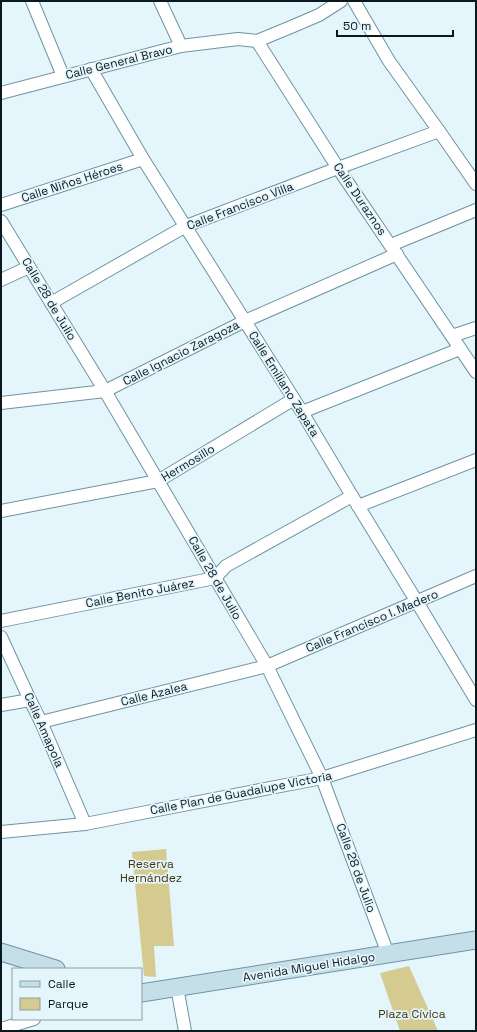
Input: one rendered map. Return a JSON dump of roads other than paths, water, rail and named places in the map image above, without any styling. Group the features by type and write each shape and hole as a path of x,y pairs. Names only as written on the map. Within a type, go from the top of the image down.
{"main road":[{"name":"Avenida Miguel Hidalgo","path":"142,993 476,940"},
{"path":"1,952 53,968"}],"street":[{"path":"32,1 63,76"},
{"path":"160,1 181,46"},
{"path":"257,41 319,15 341,1"},
{"path":"354,1 389,61 476,184"},
{"name":"Calle General Bravo","path":"1,93 181,46 238,39 257,41"},
{"name":"Calle Duraznos","path":"257,41 338,168 476,372"},
{"name":"Calle Emiliano Zapata","path":"91,69 143,159 294,399 476,700"},
{"name":"Calle Francisco Villa","path":"51,303 186,226 439,131"},
{"name":"Calle Niños Héroes","path":"1,205 143,159"},
{"name":"Calle Ignacio Zaragoza","path":"1,403 105,392 245,321 476,210"},
{"name":"Calle 28 de Julio","path":"1,221 105,392 267,666 322,778 388,954"},
{"path":"1,280 29,266"},
{"path":"452,336 476,328"},
{"path":"302,412 460,349"},
{"name":"Hermosillo","path":"1,511 158,481 294,399"},
{"path":"215,578 226,566 355,501 476,460"},
{"name":"Calle Francisco I. Madero","path":"267,666 476,576"},
{"name":"Calle Benito Juárez","path":"1,621 215,578"},
{"name":"Calle Amapola","path":"1,637 41,722 85,824"},
{"name":"Calle Azalea","path":"41,722 267,666"},
{"path":"1,706 30,700"},
{"name":"Calle Plan de Guadalupe Victoria","path":"1,832 85,824 322,778 476,730"},
{"path":"176,987 184,1031"},
{"path":"1,1029 31,1020"}],"park label":[{"name":"Reserva Hernández","path":"151,871"},
{"name":"Plaza Cívica","path":"412,1014"}]}
